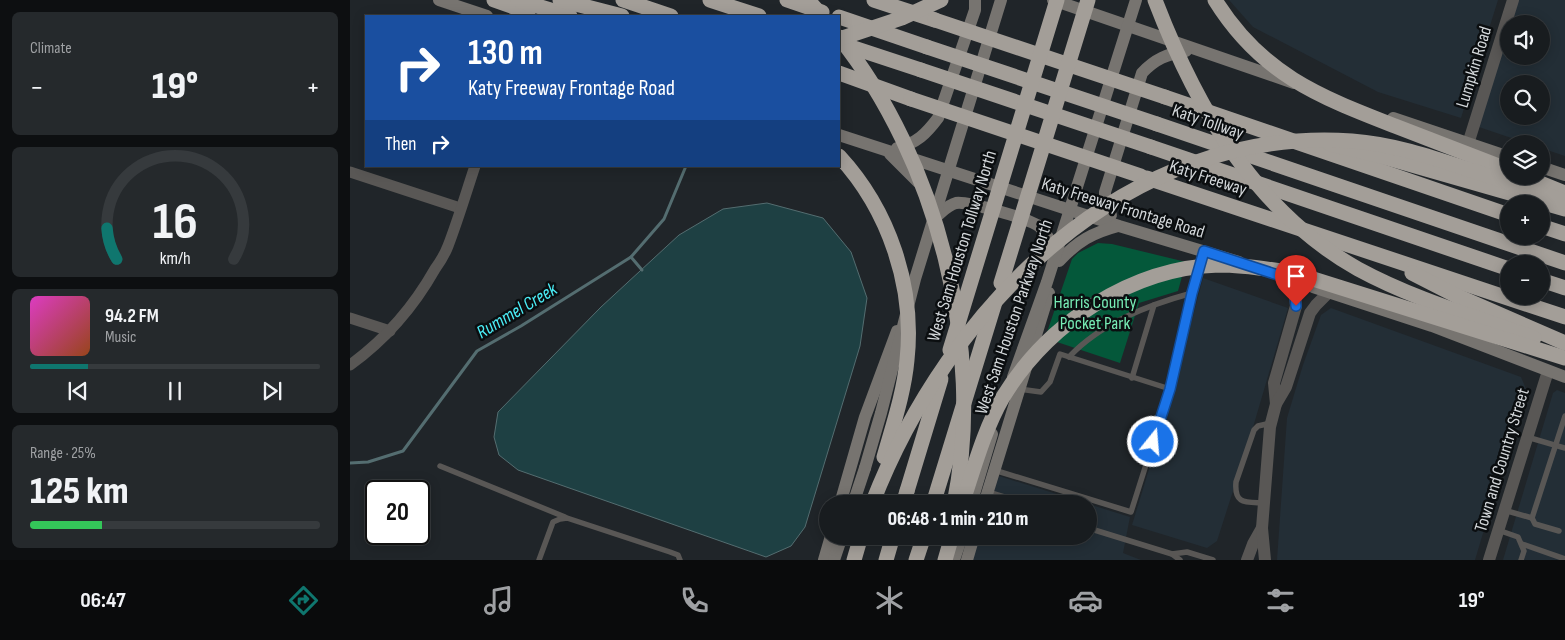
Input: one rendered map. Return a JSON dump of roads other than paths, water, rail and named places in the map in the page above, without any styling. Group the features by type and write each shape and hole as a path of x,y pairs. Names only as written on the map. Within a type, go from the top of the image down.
{"highway":[{"path":"494,0 536,15"},
{"path":"518,0 567,15"},
{"path":"560,0 618,15"},
{"path":"623,0 668,15"},
{"path":"710,0 756,15"},
{"path":"787,0 832,15"},
{"path":"808,0 821,15"},
{"path":"874,0 1166,97 1500,212"},
{"path":"840,38 902,18 941,0"},
{"name":"West Sam Houston Tollway North","path":"906,495 1057,0"},
{"path":"936,495 1088,0"},
{"path":"1155,0 1186,74 1219,132 1250,176 1291,221 1334,254 1384,282 1565,349"},
{"path":"1215,0 1230,23 1254,49 1285,75 1307,89 1362,113 1500,167"},
{"name":"Katy Tollway","path":"840,18 1565,263"},
{"path":"840,39 879,96 911,157 923,185 947,265 958,332 963,396 961,450 955,495"},
{"path":"840,43 1500,266"},
{"name":"Katy Freeway","path":"840,74 1141,176 1364,248 1565,317"},
{"path":"1230,119 1384,156 1565,209"},
{"path":"876,495 897,446 924,396 962,340 984,313 1021,274 1078,226 1119,199 1164,174 1208,157 1251,146 1306,140 1354,141 1414,152 1565,201"},
{"path":"840,157 864,188 890,236 902,275 908,322 907,360 903,384 874,495"},
{"path":"1545,185 1565,193"},
{"path":"1550,229 1565,234"},
{"path":"1364,248 1457,296 1565,343"},
{"path":"965,495 983,440 995,412 1010,386 1033,356 1071,321 1106,298 1140,282 1175,271 1206,266 1233,266 1259,267 1294,273 1565,358"},
{"path":"1550,283 1565,288"},
{"path":"854,560 858,545"},
{"path":"886,560 890,545"},
{"path":"916,560 921,545"},
{"path":"941,560 945,545"},
{"path":"945,560 949,545"}],"main road":[{"path":"439,0 484,15"},
{"path":"887,151 911,145 927,133 938,118 975,10 975,0"},
{"path":"843,495 865,417 953,172 1002,0"},
{"path":"856,495 881,414 915,279 1002,0"},
{"path":"1053,0 1500,154"},
{"name":"West Sam Houston Parkway North","path":"974,495 995,427 1048,282 1136,0"},
{"path":"987,495 1140,0"},
{"path":"1148,0 1155,15 1170,32 1204,52"},
{"path":"1059,260 1084,238 1119,226 1106,204 1105,192 1142,73 1160,57 1176,52 1204,52"},
{"name":"Katy Freeway Frontage Road","path":"840,135 1432,326 1565,377"},
{"path":"887,151 914,176 928,194 937,216"},
{"path":"1550,171 1565,175"},
{"path":"937,216 948,207 957,203 970,204 1031,222 1040,227 1049,238 1059,260"},
{"path":"824,560 828,545"},
{"path":"834,560 839,545"},
{"path":"954,560 959,545"},
{"path":"967,560 971,545"}],"street":[{"name":"Lumpkin Road","path":"1468,144 1513,0"},
{"path":"350,365 371,350 390,332 408,312 428,282 448,248 474,167"},
{"path":"350,172 460,208"},
{"path":"1276,404 1274,383 1296,306 1290,279"},
{"path":"1265,560 1262,528 1271,423 1276,404 1286,387 1310,313 1329,292"},
{"path":"350,318 390,332"},
{"name":"Town and Country Street","path":"1489,560 1548,371"},
{"path":"1247,560 1262,528"}],"lane":[{"path":"994,470 1131,512 1170,389 1192,293 1204,251"},
{"path":"1068,357 1078,346 1098,331 1154,304 1192,293"},
{"path":"1132,378 1154,304"},
{"path":"1019,390 1041,392 1050,382 1060,354 1170,389"},
{"path":"1559,531 1535,524 1532,518 1565,416"},
{"path":"1264,503 1240,500 1237,497 1236,482 1254,430 1258,426 1271,423"},
{"path":"1527,436 1565,448"},
{"path":"440,466 567,518 678,555 680,560"},
{"path":"1504,510 1532,518"},
{"path":"539,560 553,522 567,518"},
{"path":"1498,530 1518,536 1524,550 1521,560"},
{"path":"1097,531 1172,554 1180,560"},
{"path":"1522,544 1565,559"},
{"path":"1172,554 1187,552 1213,560"}],"water":[{"path":"767,203 823,218 851,252 867,298 860,346 805,527 791,546 766,557 518,470 499,455 494,437 498,412 601,307 679,235 723,209"}],"waterway":[{"name":"Rummel Creek","path":"350,463 368,462 403,451 477,351 521,326 631,257 664,219 686,167"},
{"path":"631,257 642,270"}],"park label":[{"name":"Harris County Pocket Park","path":"1095,312"}]}
